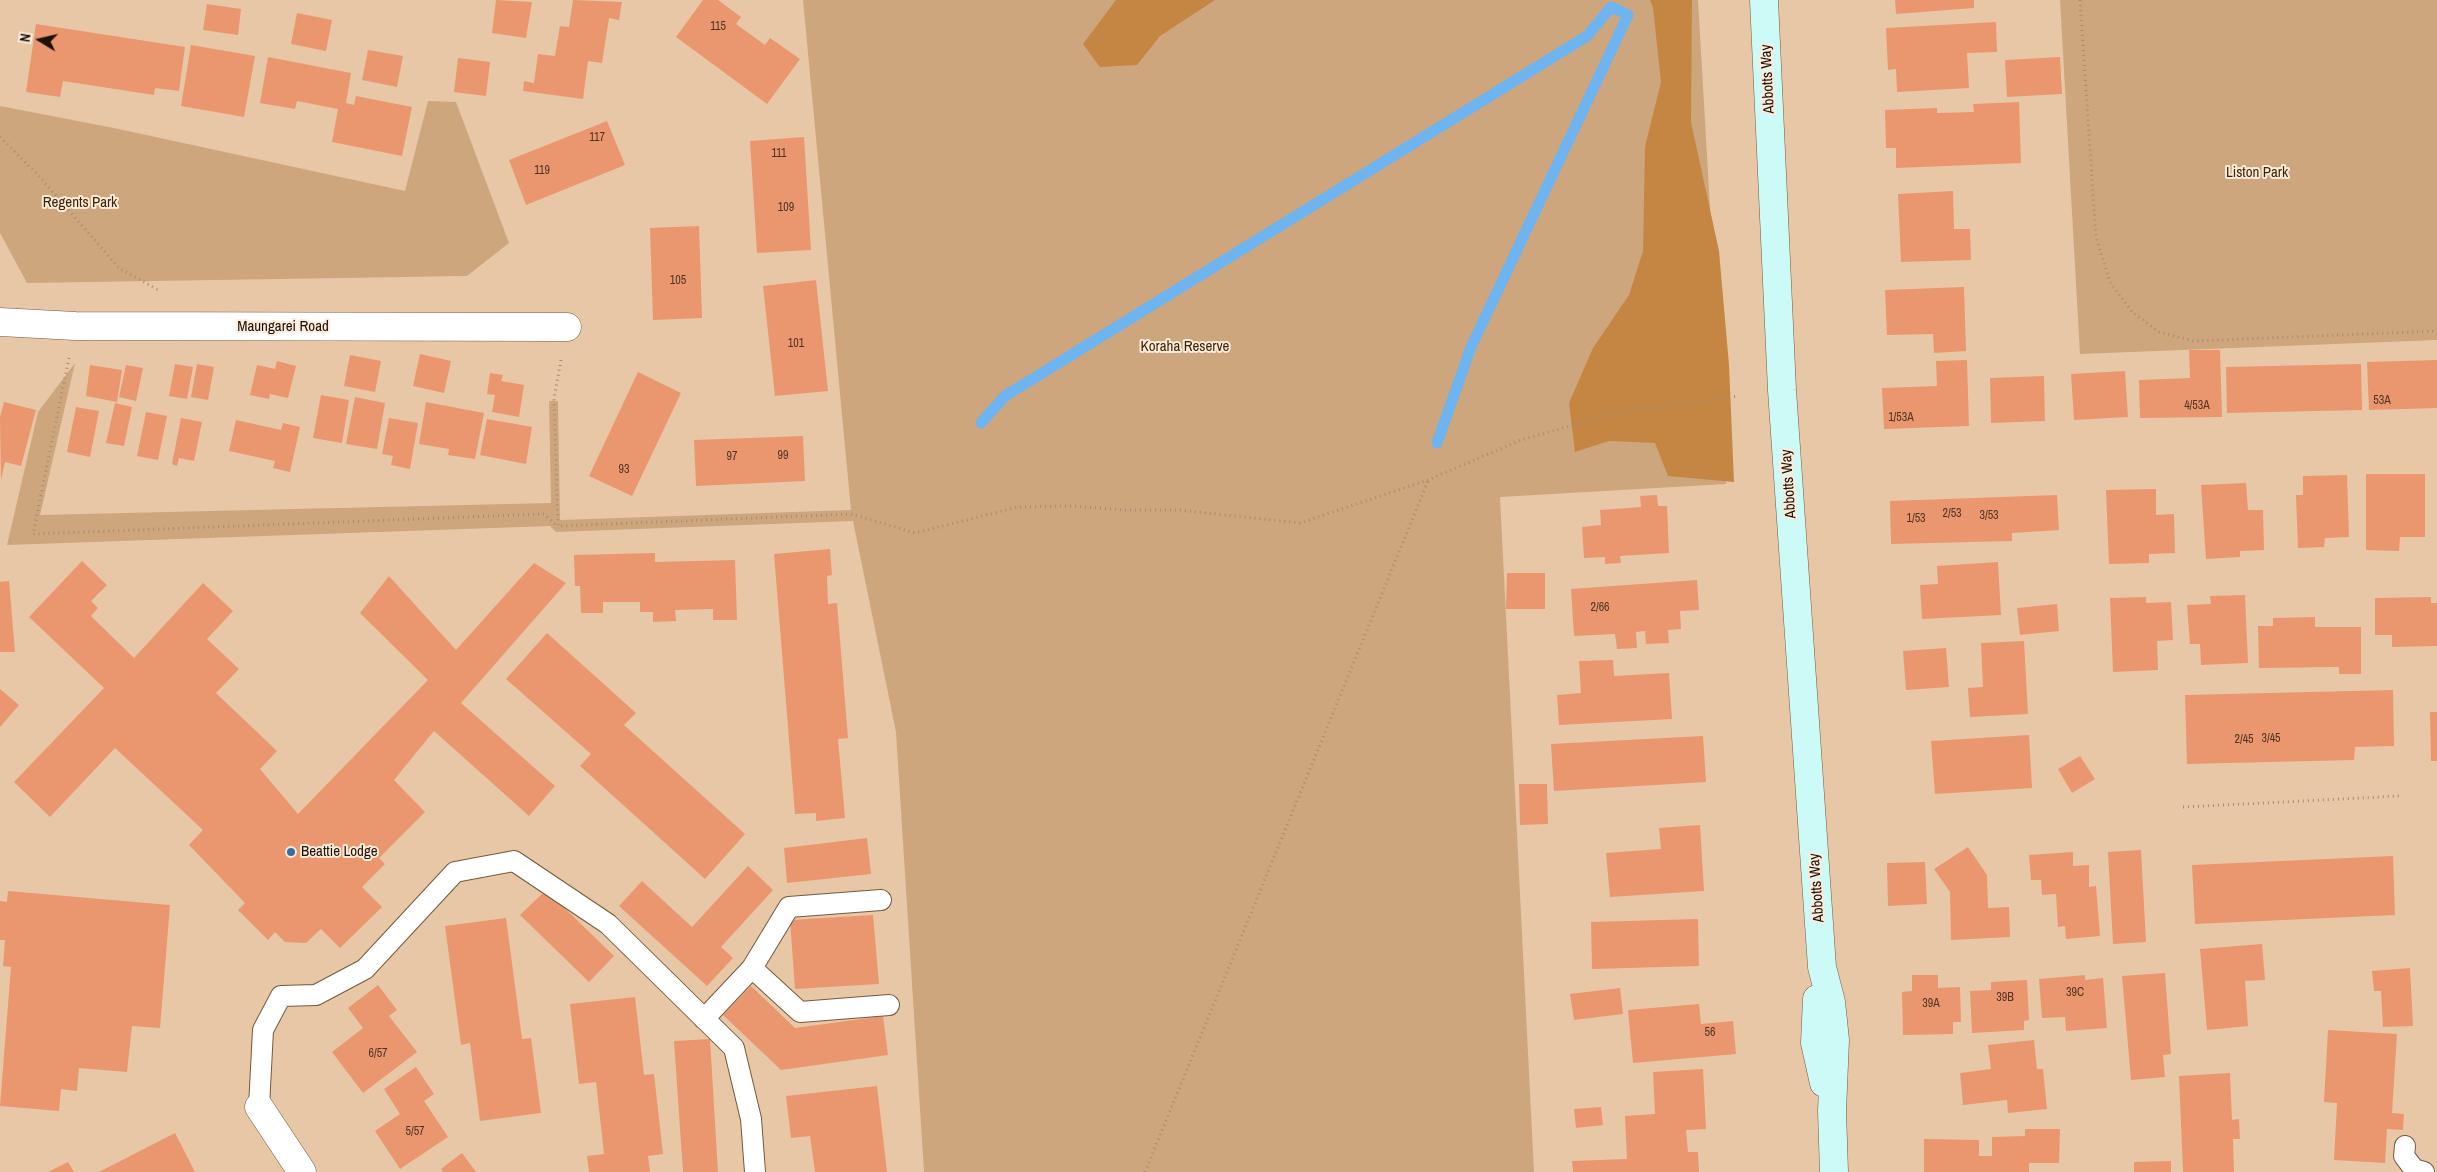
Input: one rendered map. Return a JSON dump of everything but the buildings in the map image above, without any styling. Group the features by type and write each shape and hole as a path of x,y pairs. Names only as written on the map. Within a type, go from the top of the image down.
{"main road":[{"name":"Abbotts Way","path":"1764,0 1782,390 1822,967 1816,1011 1815,1043 1832,1111 1834,1172"}],"street":[{"name":"Maungarei Road","path":"0,322 76,326 567,327"},
{"path":"260,1107 302,1172"}],"lane":[{"path":"260,1107 263,1030 281,996 316,995 365,968 455,872 514,861 608,924 734,1048 751,1119 755,1172"},
{"path":"704,1019 752,968 789,907 881,900"},
{"path":"752,968 800,1012 889,1005"},
{"path":"2405,1146 2404,1156 2412,1171"}],"path":[{"path":"2080,0 2096,236 2110,282 2132,312 2159,332 2194,341 2437,331"},
{"path":"0,137 38,174 119,268 167,295 201,327"},
{"path":"76,326 33,534 544,514 558,526 851,514 915,533 1018,507 1036,506 1073,506 1124,510 1179,510 1300,523 1428,480 1522,440 1616,413 1739,396"},
{"path":"558,526 554,399 567,327"},
{"path":"1145,1172 1428,480"},
{"path":"2183,807 2400,796"}],"green space":[{"name":"Koraha Reserve","path":"803,0 1698,0 1726,484 1500,497 1534,1172 924,1172 896,732 853,521 556,532 550,526 7,545 38,412 75,363 40,515 551,503 549,401 558,401 560,520 851,510"},
{"name":"Liston Park","path":"2060,0 2437,0 2437,340 2080,354"},
{"name":"Regents Park","path":"428,101 456,102 509,243 467,276 27,283 0,233 0,106 114,128 405,191"}],"shaded area":[{"path":"1116,0 1215,0 1160,36 1137,65 1100,67 1083,44"},
{"path":"1650,0 1692,0 1691,122 1719,251 1729,365 1734,482 1668,476 1655,443 1609,441 1575,452 1569,403 1593,348 1629,295 1643,251 1645,147 1661,82 1653,8"}],"waterway":[{"path":"981,423 1005,396 1587,36 1611,7 1628,15 1471,347 1437,443"}],"place":[{"name":"Beattie Lodge","path":"291,852"}]}
